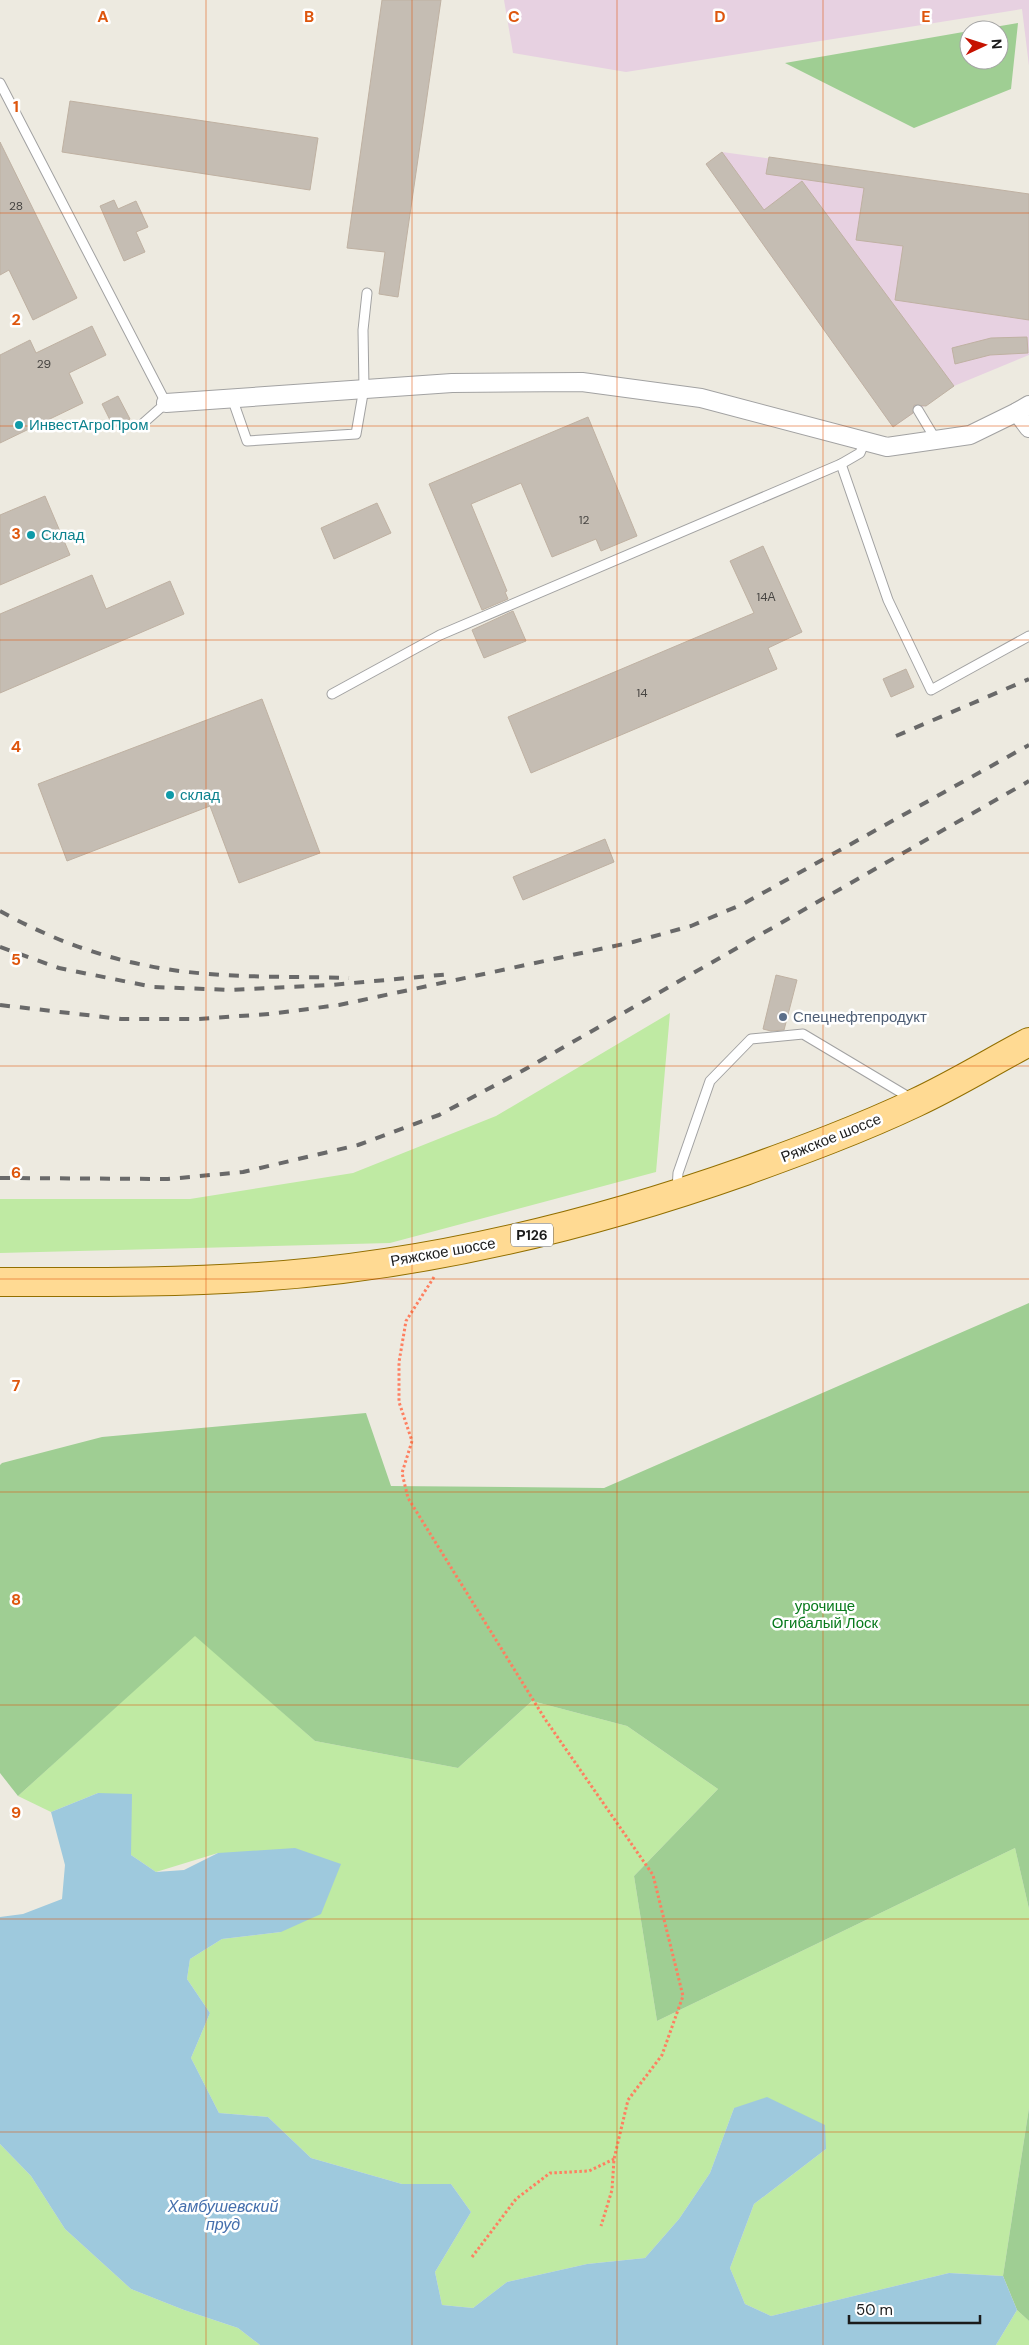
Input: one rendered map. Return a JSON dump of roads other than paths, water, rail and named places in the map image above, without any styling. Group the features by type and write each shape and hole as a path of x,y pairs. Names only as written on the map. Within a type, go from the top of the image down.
{"main road":[{"name":"Ряжское шоссе","path":"0,1282 177,1282 260,1277 405,1260 560,1228 676,1195 819,1144 917,1102 1029,1042"}],"street":[{"path":"166,404 452,383 582,382 701,398 887,447 970,435 1023,408 1029,428"}],"lane":[{"path":"0,83 166,404 140,426"},
{"path":"232,398 247,441 356,434 364,388 362,330 368,293"},
{"path":"918,410 936,440"},
{"path":"332,694 440,635 841,464 860,453 865,441"},
{"path":"841,464 888,600 931,690 1029,636"},
{"path":"676,1195 678,1173 710,1081 751,1039 803,1034 917,1102"}],"water":[{"name":"Хамбушевский пруд","path":"98,1793 132,1794 131,1855 156,1872 184,1870 218,1853 295,1848 341,1864 321,1914 281,1932 222,1939 190,1959 187,1979 210,2013 191,2058 219,2113 268,2117 311,2158 402,2184 451,2184 471,2212 435,2272 442,2305 473,2308 507,2282 587,2264 645,2258 679,2219 710,2173 734,2108 767,2097 825,2125 826,2149 754,2204 730,2268 745,2304 771,2316 949,2273 1003,2276 1017,2310 996,2345 260,2345 238,2328 184,2310 131,2289 65,2229 31,2176 0,2144 0,1917 23,1914 62,1899 65,1865 51,1812"}],"railway":[{"path":"896,736 1029,679"},
{"path":"0,1005 121,1019 198,1019 269,1014 339,1005 633,942 691,926 743,904 1029,745"},
{"path":"0,1178 168,1179 243,1172 358,1145 439,1115 522,1071 1029,781"},
{"path":"0,911 72,944 110,957 149,966 223,975 349,978"},
{"path":"0,947 59,968 153,987 231,990 331,985 451,974"}],"place":[{"name":"ИнвестАгроПром","path":"19,425"},
{"name":"Склад","path":"31,535"},
{"name":"склад","path":"170,795"},
{"name":"Спецнефтепродукт","path":"783,1017"}],"park label":[{"name":"урочище Огибалый Лоск","path":"825,1614"}]}
